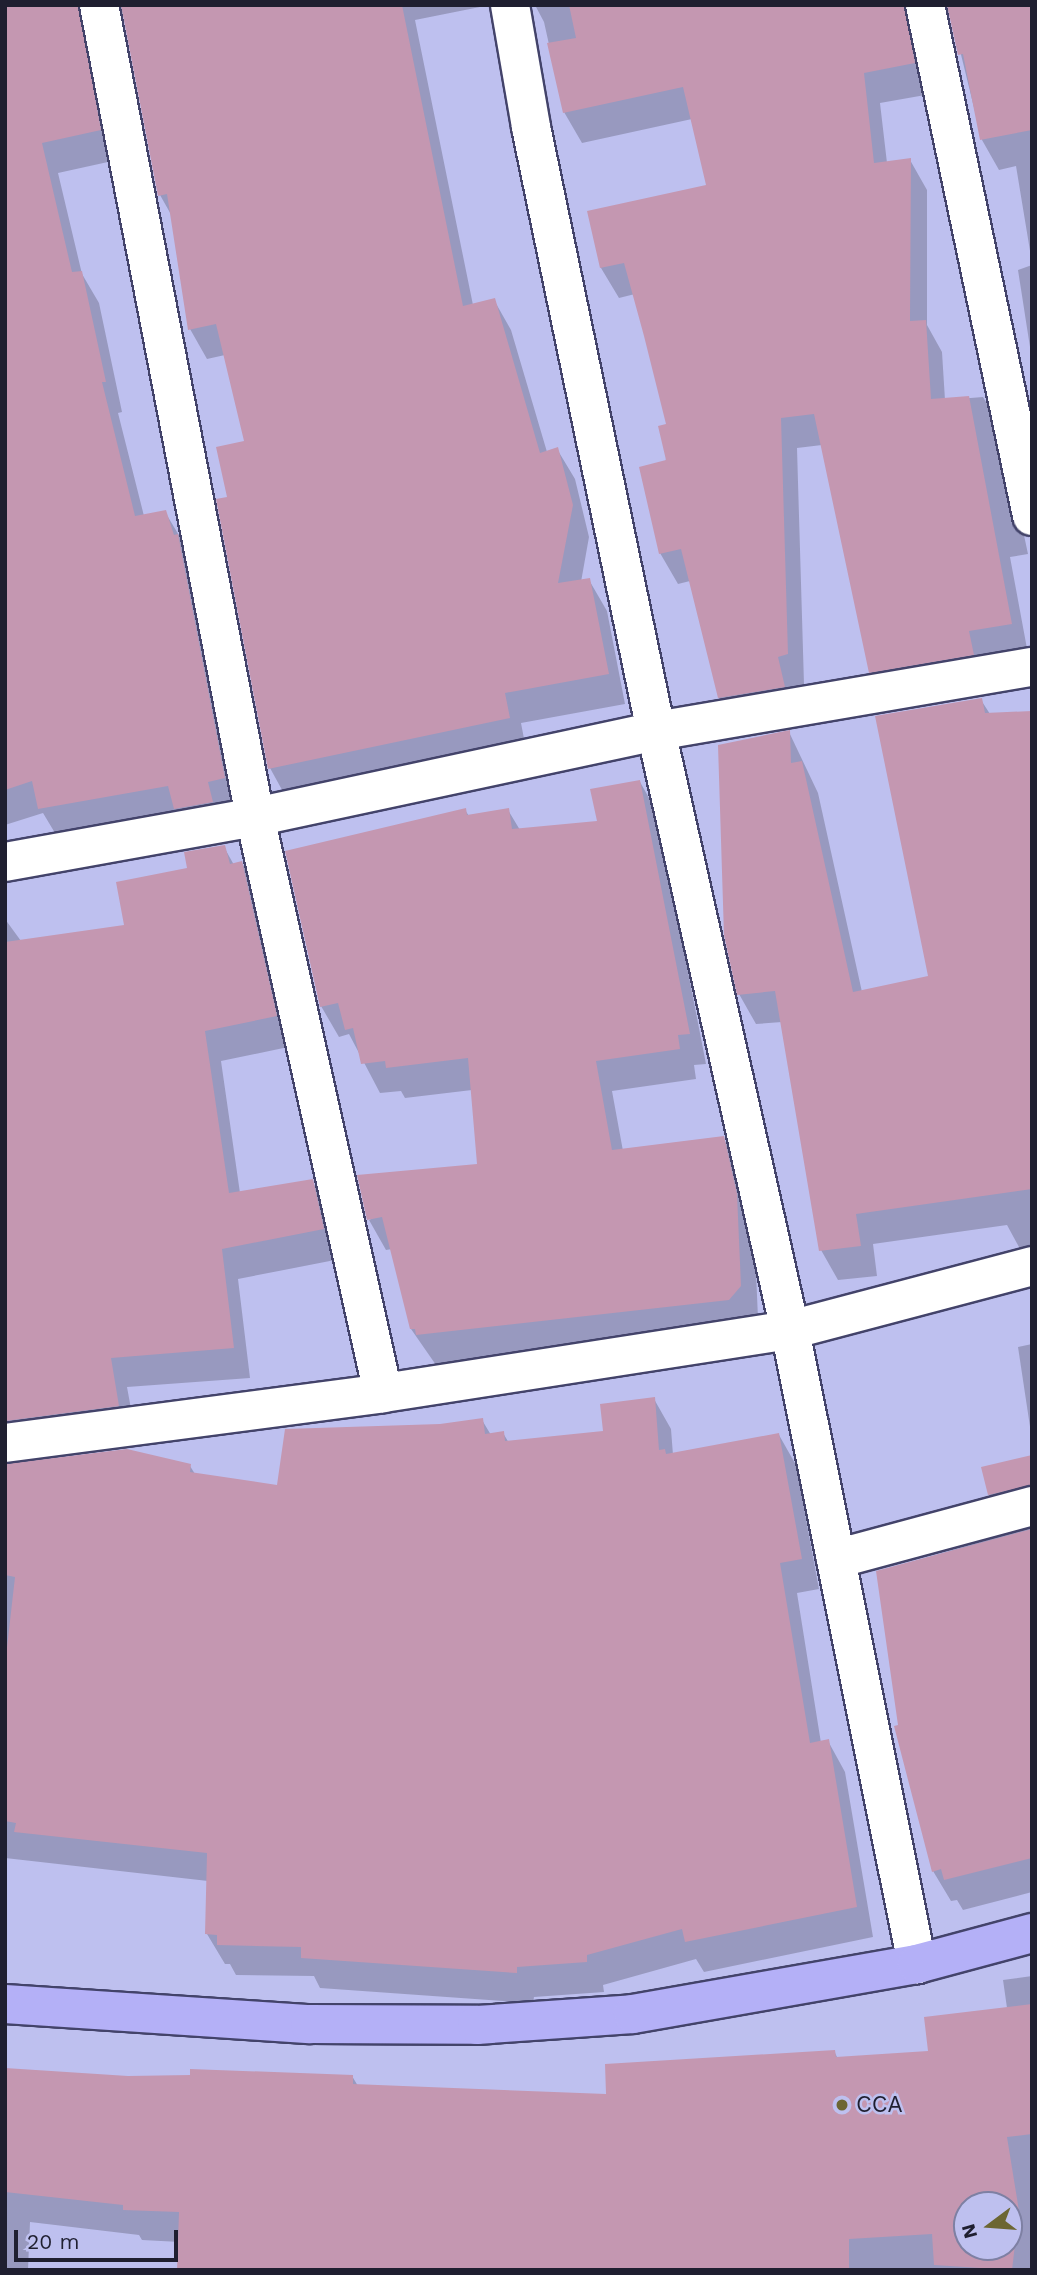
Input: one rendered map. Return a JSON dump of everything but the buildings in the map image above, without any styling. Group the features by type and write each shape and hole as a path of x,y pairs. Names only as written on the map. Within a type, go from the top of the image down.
{"main road":[{"path":"5,2004 310,2024 477,2025 633,2014 916,1964 1032,1933"}],"street":[{"path":"99,5 255,817 383,1393"},
{"path":"510,5 531,127 656,731 790,1330 916,1964"},
{"path":"925,5 1032,516"},
{"path":"5,862 255,817 656,731 1032,667"},
{"path":"5,1443 383,1393 790,1330 1032,1266"},
{"path":"835,1559 1032,1506"}],"place":[{"name":"CCA","path":"842,2105"}]}
